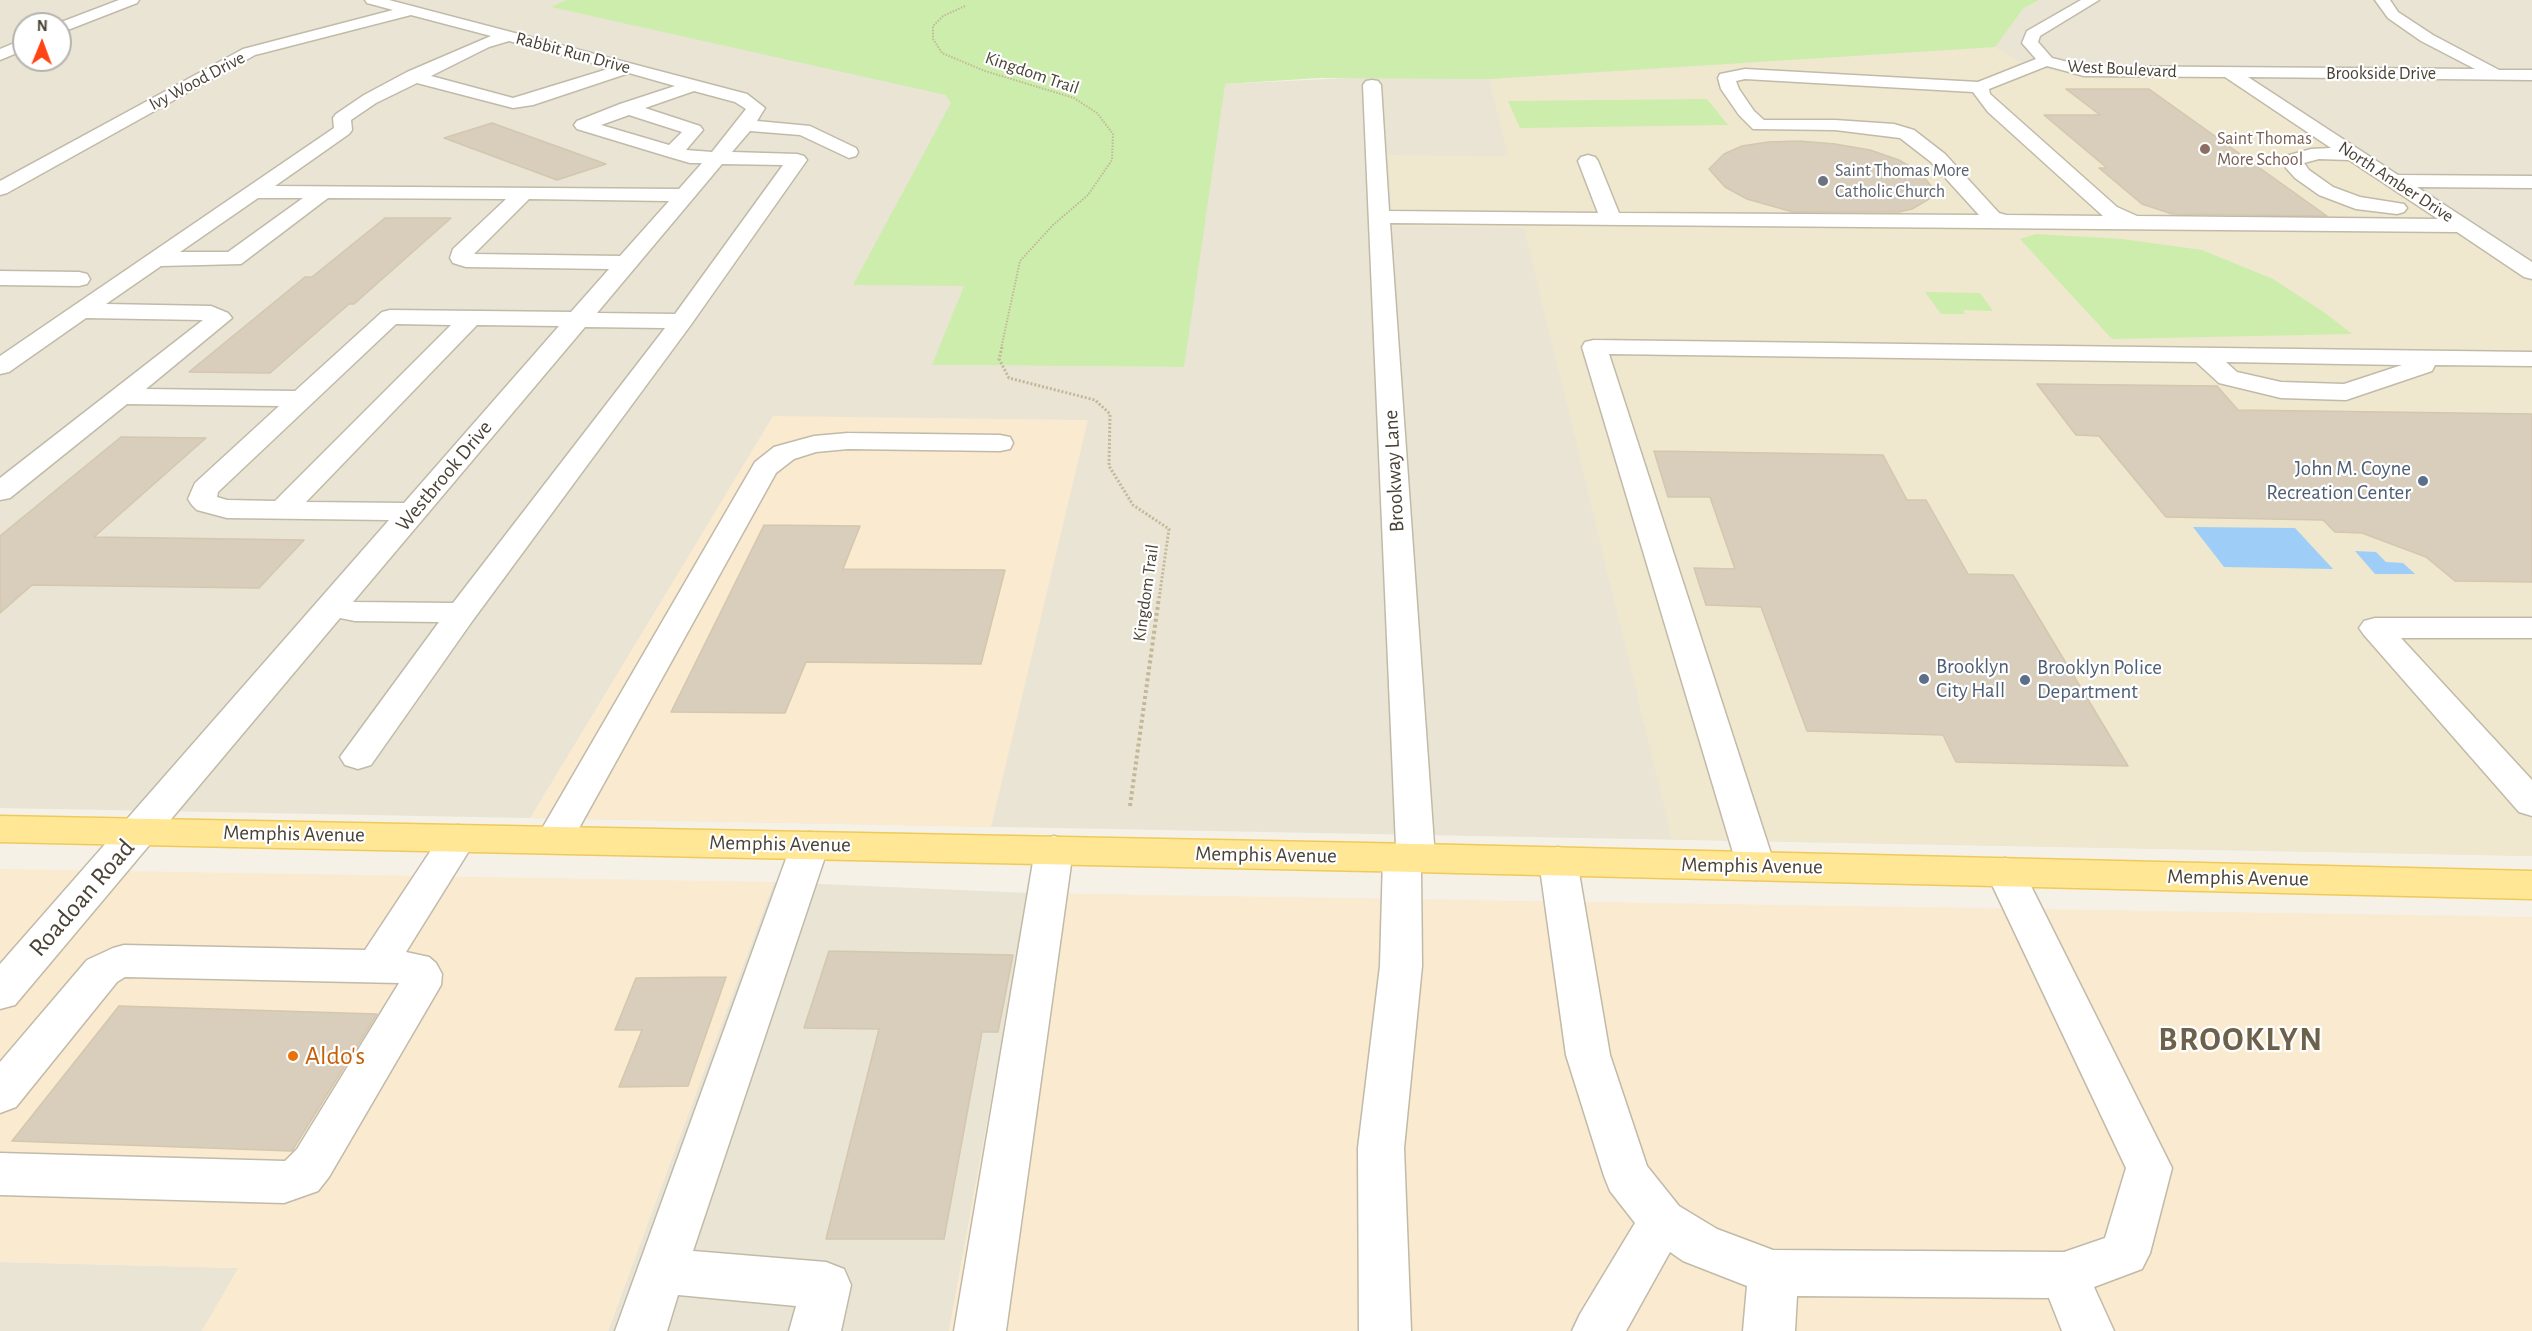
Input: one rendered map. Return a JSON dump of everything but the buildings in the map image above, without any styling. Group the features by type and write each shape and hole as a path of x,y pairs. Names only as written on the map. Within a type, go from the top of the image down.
{"main road":[{"name":"Memphis Avenue","path":"0,829 1558,861 2532,885"}],"street":[{"path":"72,23 132,0"},
{"name":"Rabbit Run Drive","path":"372,0 741,98 756,108 746,124"},
{"name":"West Boulevard","path":"2092,0 2033,34 2030,43 2046,61 2084,71 2230,73"},
{"path":"2382,0 2394,15 2427,38 2497,75"},
{"name":"Ivy Wood Drive","path":"0,189 249,52 410,10"},
{"path":"0,367 344,130 342,118 388,88 483,44 509,36"},
{"path":"483,44 603,76"},
{"path":"2004,221 1992,217 1938,158 1907,134 1894,130 1835,125 1759,125 1748,115 1730,89 1726,78 1745,74 1980,87 2046,61"},
{"path":"413,76 501,102 513,103 527,101 628,68"},
{"name":"Brookside Drive","path":"2230,73 2532,75"},
{"name":"North Amber Drive","path":"2230,73 2532,272"},
{"path":"358,757 462,614 682,321 797,160 690,157 584,125 694,85"},
{"name":"Brookway Lane","path":"1372,85 1409,858 1401,966 1382,1148 1385,1331"},
{"path":"1980,87 1982,95 1994,108 2105,207 2134,222"},
{"path":"626,108 694,130 673,152"},
{"path":"746,124 804,130 849,152"},
{"name":"Westbrook Drive","path":"141,831 746,124"},
{"path":"2352,154 2318,153 2293,160 2296,168 2316,184 2356,202 2403,209 2438,210"},
{"path":"1588,161 1611,219"},
{"path":"2394,181 2532,182"},
{"path":"254,192 684,195"},
{"path":"157,259 233,259 324,192"},
{"path":"524,194 460,254 461,258 466,260 625,263"},
{"path":"1380,217 2462,226"},
{"path":"0,278 79,279"},
{"path":"0,492 220,318 211,314 81,311"},
{"path":"414,512 217,508 202,499 205,489 390,317 682,321"},
{"path":"282,510 471,318"},
{"path":"1756,866 1594,347 2532,359"},
{"path":"2202,354 2228,378 2281,390 2346,392 2447,357"},
{"path":"121,396 301,399"},
{"path":"555,839 765,468 784,453 814,444 848,441 1000,443"},
{"path":"333,607 355,612 462,614"},
{"path":"2532,628 2375,628 2532,803"},
{"name":"Roadoan Road","path":"6,979 141,831"},
{"path":"376,966 458,838"},
{"path":"640,1331 810,845"},
{"path":"980,1331 1054,850"},
{"path":"1558,861 1588,1055 1627,1176 1662,1221 1700,1245 1773,1273 2064,1275 2125,1253 2149,1168 2005,872"},
{"path":"0,1094 102,971 113,964 124,961 376,966 414,968 421,974 420,985 313,1163 301,1176 284,1182 0,1174"},
{"path":"1598,1331 1662,1221"},
{"path":"662,1271 826,1285 815,1331"},
{"path":"1769,1331 1773,1273"},
{"path":"2064,1275 2088,1331"}],"path":[{"name":"Kingdom Trail","path":"965,6 943,16 933,26 933,39 942,53 985,71 1074,98 1097,113 1113,134 1112,160 1088,195 1053,225 1020,261 999,358 1009,378 1095,400 1110,414 1109,466 1133,505 1169,529 1130,806"}],"shaded area":[{"path":"0,0 566,0 552,7 946,94 952,103 964,286 933,365 1183,367 1224,84 1994,47 2023,9 2039,0 2532,0 2532,856 0,808"},
{"path":"1995,47 2017,60 2045,69 2076,75 2227,76 2532,282 2532,856 1672,839 1524,228 1393,226 1388,155 1508,156 1489,79"},
{"path":"773,416 1088,420 991,827 530,818"},
{"path":"0,869 774,882 608,1331 202,1331 238,1268 0,1262"},
{"path":"774,882 1029,893 949,1331 608,1331"},
{"path":"1029,893 2532,917 2532,1331 949,1331"},
{"path":"0,1262 239,1268 202,1331 0,1331"}],"green space":[{"path":"566,0 2039,0 2023,9 1995,47 1489,79 1319,78 1225,84 1184,367 932,365 964,286 853,285 951,103 946,95 551,7"},
{"path":"1707,99 1728,125 1520,128 1508,101"},
{"path":"2036,234 2122,239 2202,250 2273,279 2325,313 2352,334 2112,339 2020,239"},
{"path":"1925,292 1980,293 1993,311 1963,310 1965,314 1941,314"}],"water":[{"path":"2193,527 2295,528 2333,569 2224,567"},
{"path":"2355,551 2376,552 2386,562 2403,563 2415,574 2375,574"}],"place":[{"name":"Saint Thomas More School","path":"2205,149"},
{"name":"Saint Thomas More Catholic Church","path":"1823,181"},
{"name":"John M. Coyne Recreation Center","path":"2423,481"},
{"name":"Brooklyn City Hall","path":"1924,679"},
{"name":"Brooklyn Police Department","path":"2025,680"},
{"name":"Aldo's","path":"293,1056"}],"district":[{"name":"BROOKLYN","path":"2241,1040"}]}
